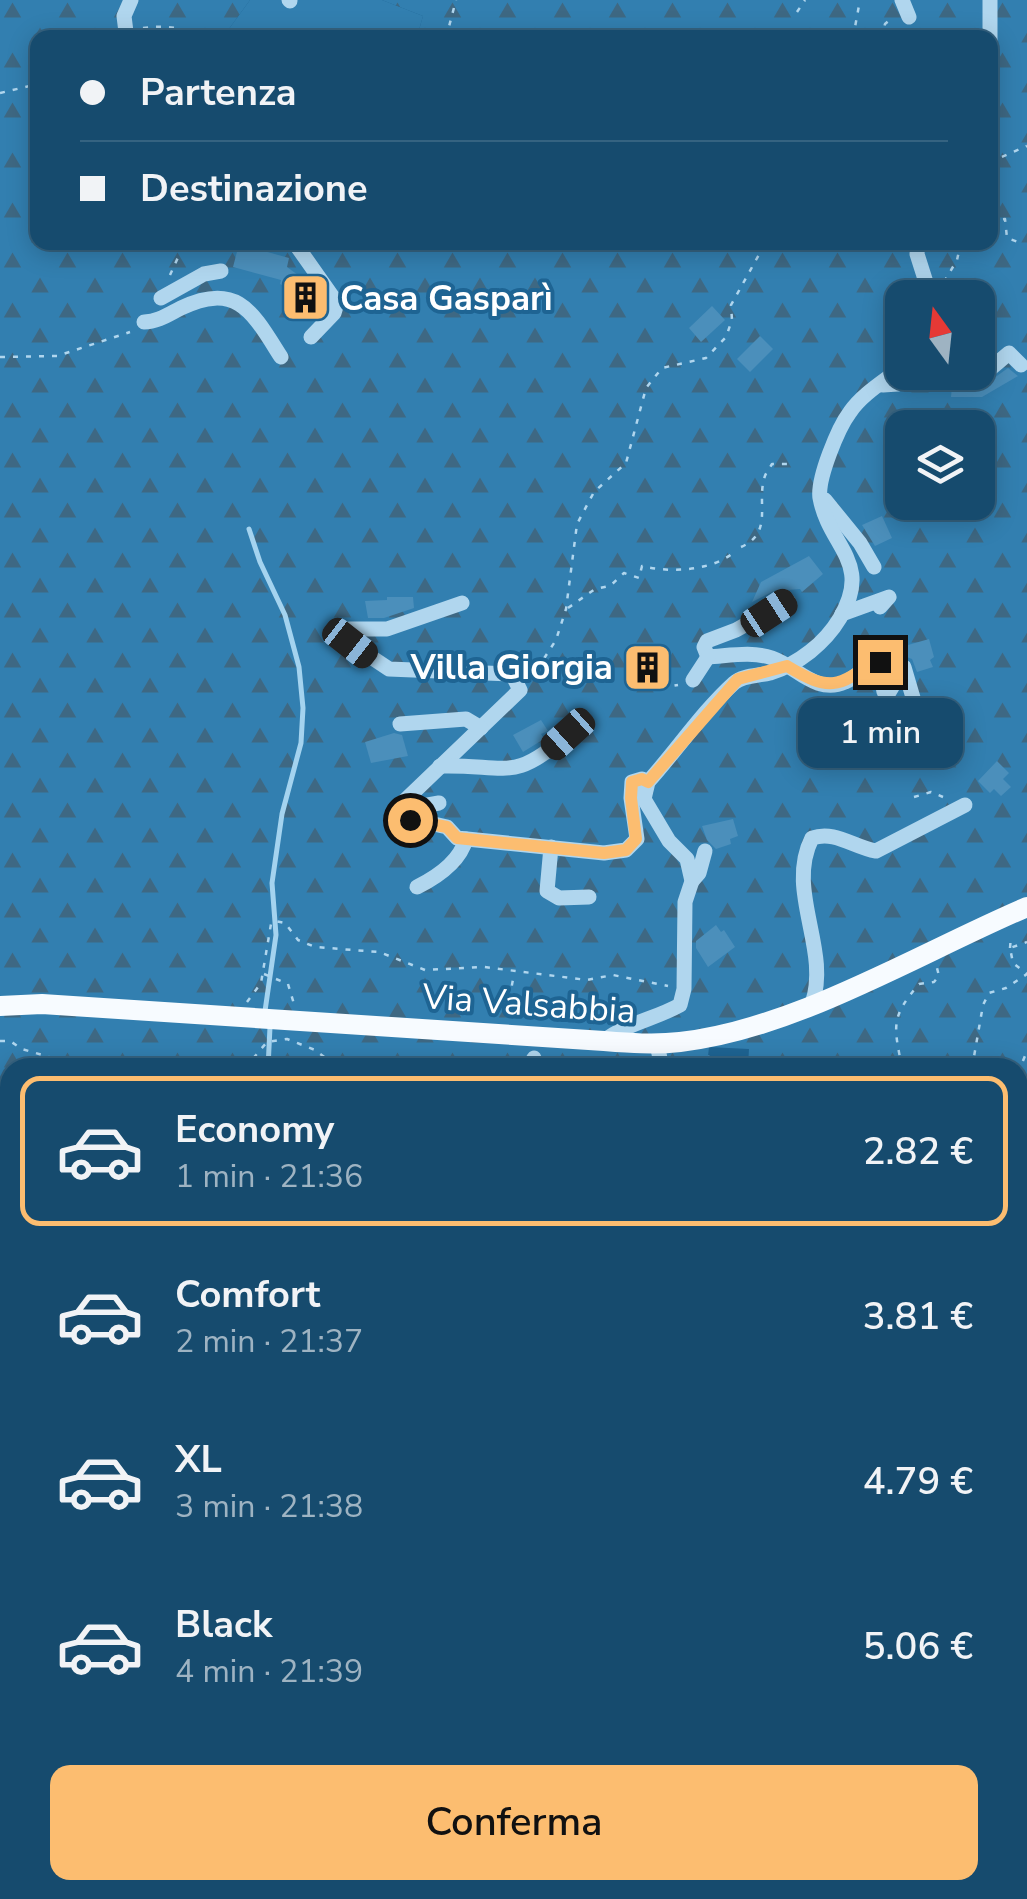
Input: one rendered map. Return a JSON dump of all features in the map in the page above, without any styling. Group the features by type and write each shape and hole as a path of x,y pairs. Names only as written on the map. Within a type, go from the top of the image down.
{"main road":[{"name":"Via Valsabbia","path":"0,1006 42,1004 657,1044 723,1035 815,1003 1027,907"}],"street":[{"path":"126,30 124,16 130,0"},
{"path":"990,0 990,30"},
{"path":"300,250 337,303 334,313 311,337"},
{"path":"917,250 925,280"},
{"path":"161,298 204,274 221,271"},
{"path":"141,325 200,300 221,296 239,302 257,320 281,357"},
{"path":"995,365 1009,354 1020,364"},
{"path":"692,881 687,859 669,841 644,799 648,782 738,679 787,666 811,652 842,614 852,586 852,561 834,536 819,493 822,473 850,411 885,381"},
{"path":"879,386 885,385"},
{"path":"819,493 860,543 874,567"},
{"path":"842,614 888,597 880,607"},
{"path":"708,657 704,647 708,641 788,601"},
{"path":"462,603 386,629 350,629 346,639 373,662 389,669 512,674 520,690 396,810 398,816 447,827 457,838 604,853 626,850 636,839 632,782 648,782"},
{"path":"708,657 771,657 814,683 838,684 878,659 884,692 888,694 904,666 914,701 940,725"},
{"path":"694,680 708,657"},
{"path":"400,724 466,719 481,728"},
{"path":"440,766 518,769 546,754 568,734"},
{"path":"401,805 439,803"},
{"path":"815,1003 818,959 804,892 804,852 812,838 826,833 876,851 904,839 946,812 965,806"},
{"path":"417,886 445,868 462,851 466,839"},
{"path":"551,846 547,892 559,898 589,897"},
{"path":"604,1041 619,1030 680,1005 684,989 685,902 704,851"},
{"path":"407,1029 424,1044"},
{"path":"657,1044 660,1058"}],"path":[{"path":"448,30 456,0"},
{"path":"798,12 805,0"},
{"path":"854,30 860,0"},
{"path":"883,30 885,24 906,9"},
{"path":"140,30 169,26 188,30"},
{"path":"0,93 30,86"},
{"path":"998,159 1027,146"},
{"path":"998,219 1005,219 1007,238 1021,243"},
{"path":"520,690 537,673 556,640 566,609 577,524 594,492 626,463 646,388 662,368 706,358 726,337 732,320 731,304 761,250"},
{"path":"945,280 959,250"},
{"path":"0,357 57,356 141,325"},
{"path":"741,547 760,531 764,479 772,464 789,464"},
{"path":"566,609 595,589 610,586 624,573 638,578 642,566 700,568 733,554"},
{"path":"646,676 639,682 642,691 650,692 694,680"},
{"path":"914,796 930,792 944,798 946,812"},
{"path":"242,1019 261,983 275,921 284,924 298,940 315,947 379,952 425,970 484,968 587,980 612,975 684,989"},
{"path":"974,1058 988,994 1027,974 1013,963 1011,932"},
{"path":"1010,948 1027,942"},
{"path":"900,1058 894,1026 904,1002 918,984 934,982 939,976 935,958"},
{"path":"514,972 514,998"},
{"path":"262,974 288,984"},
{"path":"253,1058 267,1042 287,1039 325,1058"},
{"path":"0,1041 10,1040 22,1049 52,1058"}],"green space":[{"path":"0,0 250,0 228,30 30,30 30,250 998,250 998,30 419,30 423,16 382,0 1027,0 1027,1058 748,1058 749,1049 709,1047 708,1058 0,1058"},
{"path":"250,0 382,0 423,16 419,30 228,30"}],"building":[{"path":"237,250 260,250 289,258 287,267 309,283 324,307 315,316 288,297 292,290 280,284 281,280 233,267"},
{"path":"712,306 725,320 701,342 689,328"},
{"path":"760,336 773,349 750,372 737,359"},
{"path":"1008,368 1018,376 995,389 995,377"},
{"path":"952,390 994,390 982,397 951,397"},
{"path":"882,516 892,538 875,546 862,525"},
{"path":"809,556 823,574 802,592 787,590 778,594 776,590 752,602 761,582"},
{"path":"413,597 414,608 384,618 368,618 365,601"},
{"path":"929,639 933,667 917,672 901,647"},
{"path":"541,720 548,731 541,734 544,739 523,752 513,735"},
{"path":"394,733 402,735 408,756 371,763 365,742"},
{"path":"997,761 1009,773 1003,779 1011,787 1001,796 994,789 990,793 978,781"},
{"path":"733,819 738,836 730,839 731,844 716,849 707,840 702,826"},
{"path":"716,925 735,947 708,967 696,941"}],"waterway":[{"path":"249,529 285,615 299,667 303,708 301,743 282,814 272,883 276,935 265,1011"},
{"path":"268,1058 270,1027"}],"place":[{"name":"Casa Gasparì","path":"305,298"},
{"name":"Villa Giorgia","path":"648,667"}],"route":[{"path":"410,820 447,827 457,838 604,853 626,850 636,839 632,782 648,782 738,679 787,666 814,683 838,684 848,681 875,659 880,662"}]}
